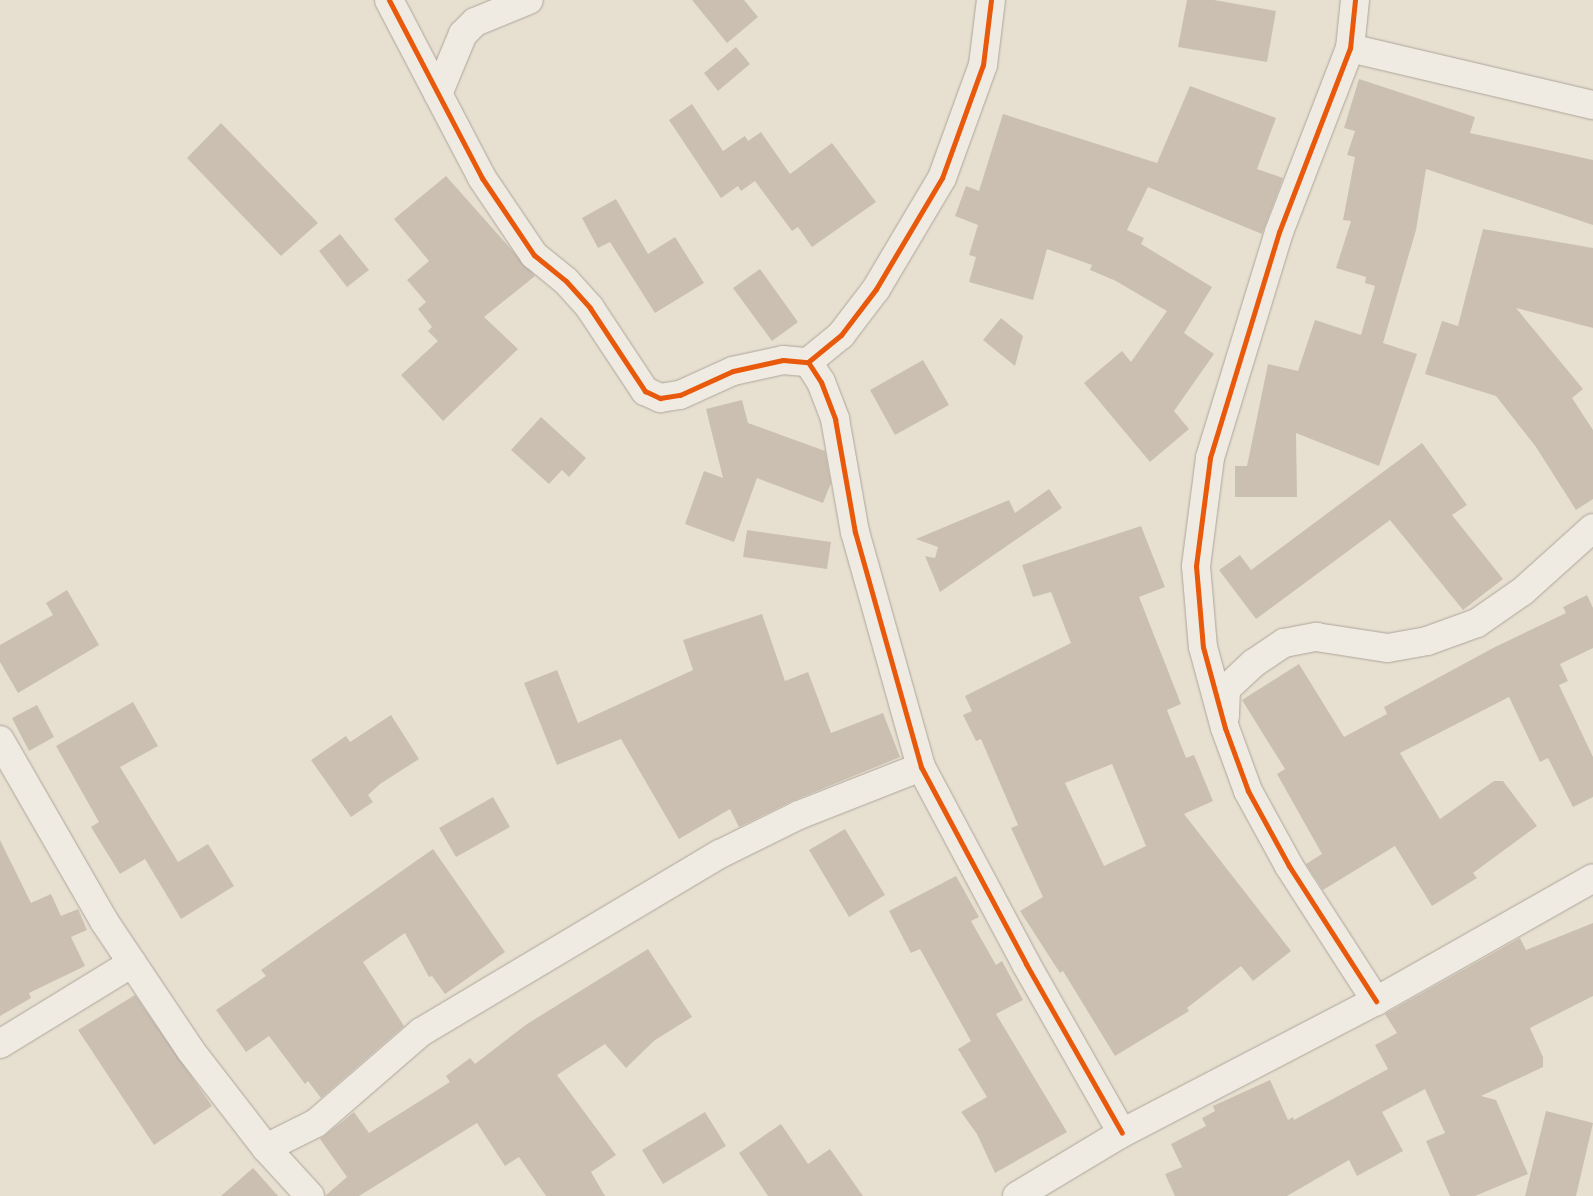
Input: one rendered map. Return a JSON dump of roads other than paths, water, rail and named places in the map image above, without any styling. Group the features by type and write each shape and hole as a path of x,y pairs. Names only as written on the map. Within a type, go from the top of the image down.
{"street":[{"path":"389,0 482,178 534,255 566,281 590,308 645,390 660,398 680,395 733,372 783,360 808,362 842,335 876,289 942,178 983,64 991,0"},
{"path":"438,94 463,34 476,22 528,0"},
{"path":"1355,0 1350,48 1279,232 1210,458 1196,566 1203,647 1225,728 1248,791 1289,866 1376,1001"},
{"path":"1350,48 1592,101"},
{"path":"808,362 821,382 834,419 855,532 921,767 1026,964 1122,1133"},
{"path":"1225,728 1226,689 1254,663 1284,643 1316,637 1388,648 1427,641 1477,623 1523,591 1593,528"},
{"path":"0,740 23,784 132,963 191,1051 266,1148 310,1196"},
{"path":"266,1148 316,1123 421,1032 720,854 799,815 921,767"},
{"path":"1017,1196 1122,1133 1376,1001 1593,878"},
{"path":"0,1044 132,963"}]}
